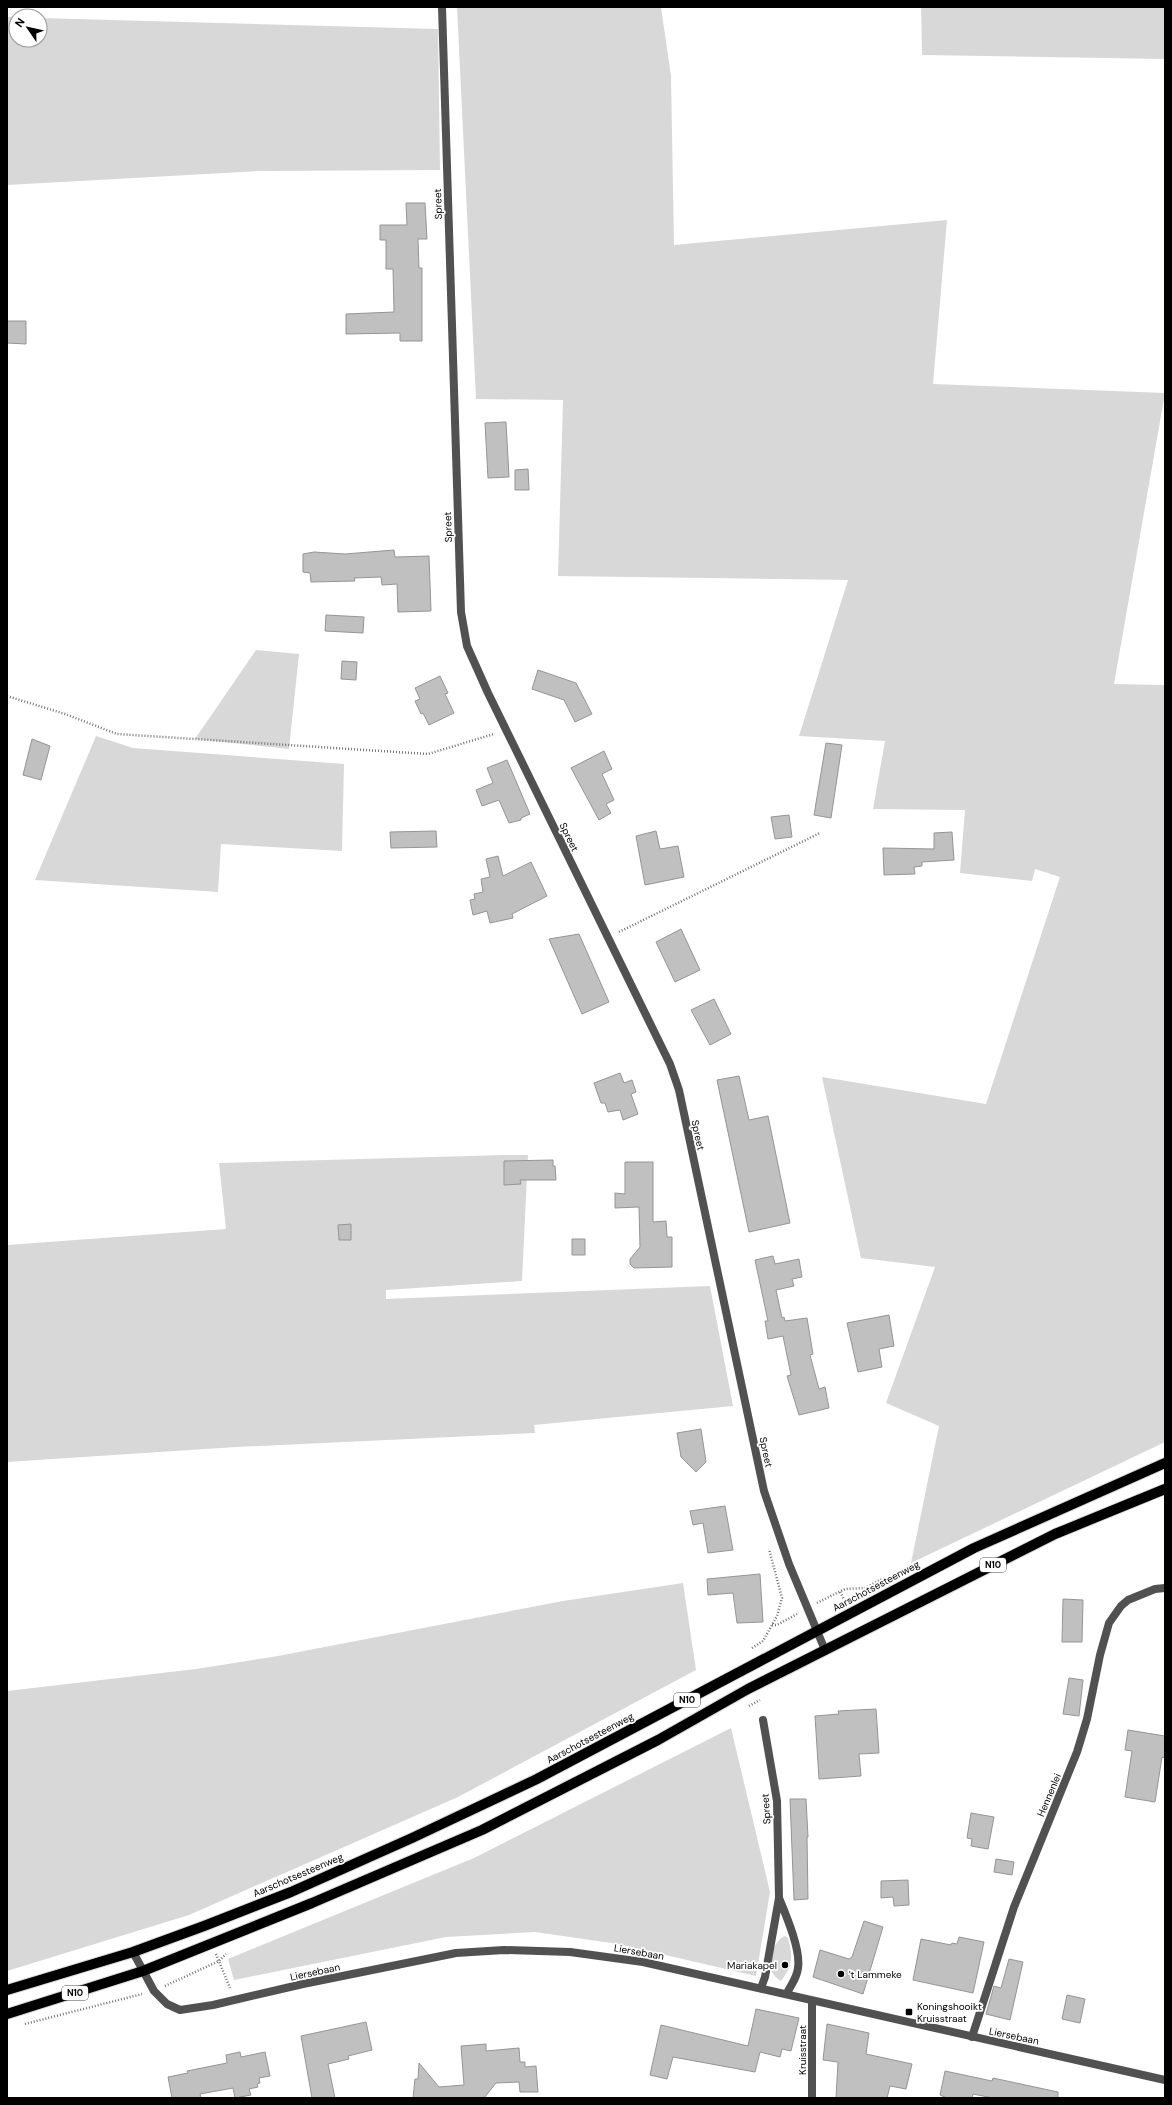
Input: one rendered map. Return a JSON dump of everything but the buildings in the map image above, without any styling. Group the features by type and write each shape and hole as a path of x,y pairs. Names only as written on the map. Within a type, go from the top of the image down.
{"main road":[{"name":"Aarschotsesteenweg","path":"7,1990 133,1952 291,1892 536,1779 974,1548 1165,1463"},
{"name":"N10","path":"7,2014 143,1971 312,1903 482,1830 658,1740 748,1689 1055,1534 1165,1489"}],"street":[{"name":"Spreet","path":"442,7 461,612 467,646 506,730 660,1040 679,1090 764,1491 789,1564 816,1632 825,1650"},
{"name":"Hennenlei","path":"972,2037 1014,1907 1077,1752 1090,1707 1100,1655 1109,1623 1121,1606 1128,1600 1156,1589 1165,1588"},
{"name":"Spreet","path":"762,1988 779,1898 777,1801 763,1720"},
{"name":"Spreet","path":"779,1898 792,1931 799,1967 794,1984 787,1994"},
{"name":"Liersebaan","path":"133,1952 154,1991 167,2004 180,2010 213,2005 303,1984 456,1953 504,1950 570,1952 644,1962 1165,2080"},
{"name":"Kruisstraat","path":"812,2001 812,2098"}],"path":[{"path":"7,696 65,714 117,734 428,754 506,730"},
{"path":"608,937 820,833"},
{"path":"747,1652 763,1641 777,1616 782,1598 770,1556 769,1542"}],"shaded area":[{"path":"457,7 661,7 671,76 674,245 947,220 933,384 1165,393 1114,684 1165,685 1165,1442 911,1563 939,1426 886,1403 935,1267 861,1258 822,1077 986,1104 1060,877 1035,869 1032,881 960,873 965,810 873,809 885,741 799,736 848,580 558,576 563,400 476,399"},
{"path":"921,7 1165,7 1165,59 922,55"},
{"path":"7,17 8,48 48,48 48,18 438,29 440,170 259,171 7,185"},
{"path":"256,650 299,654 289,749 195,739"},
{"path":"96,736 133,748 344,764 342,851 221,844 218,892 35,880"},
{"path":"528,1155 522,1281 386,1290 386,1299 710,1286 733,1406 534,1425 535,1433 236,1447 7,1462 7,1245 226,1229 219,1163"},
{"path":"683,1583 696,1670 458,1797 189,1915 7,1971 7,1691 196,1669 278,1656 563,1601"},
{"path":"731,1728 770,1892 756,1976 618,1944 535,1932 446,1937 234,1980 228,1959 474,1858"},
{"path":"785,1936 788,1938 790,1944 791,1961 785,1976 781,1981 772,1973 770,1965 771,1955 775,1945"}],"place":[{"name":"Mariakapel","path":"785,1965"},
{"name":"'t Lammeke","path":"841,1974"},
{"name":"Koningshooikt Kruisstraat","path":"909,2012"}]}
